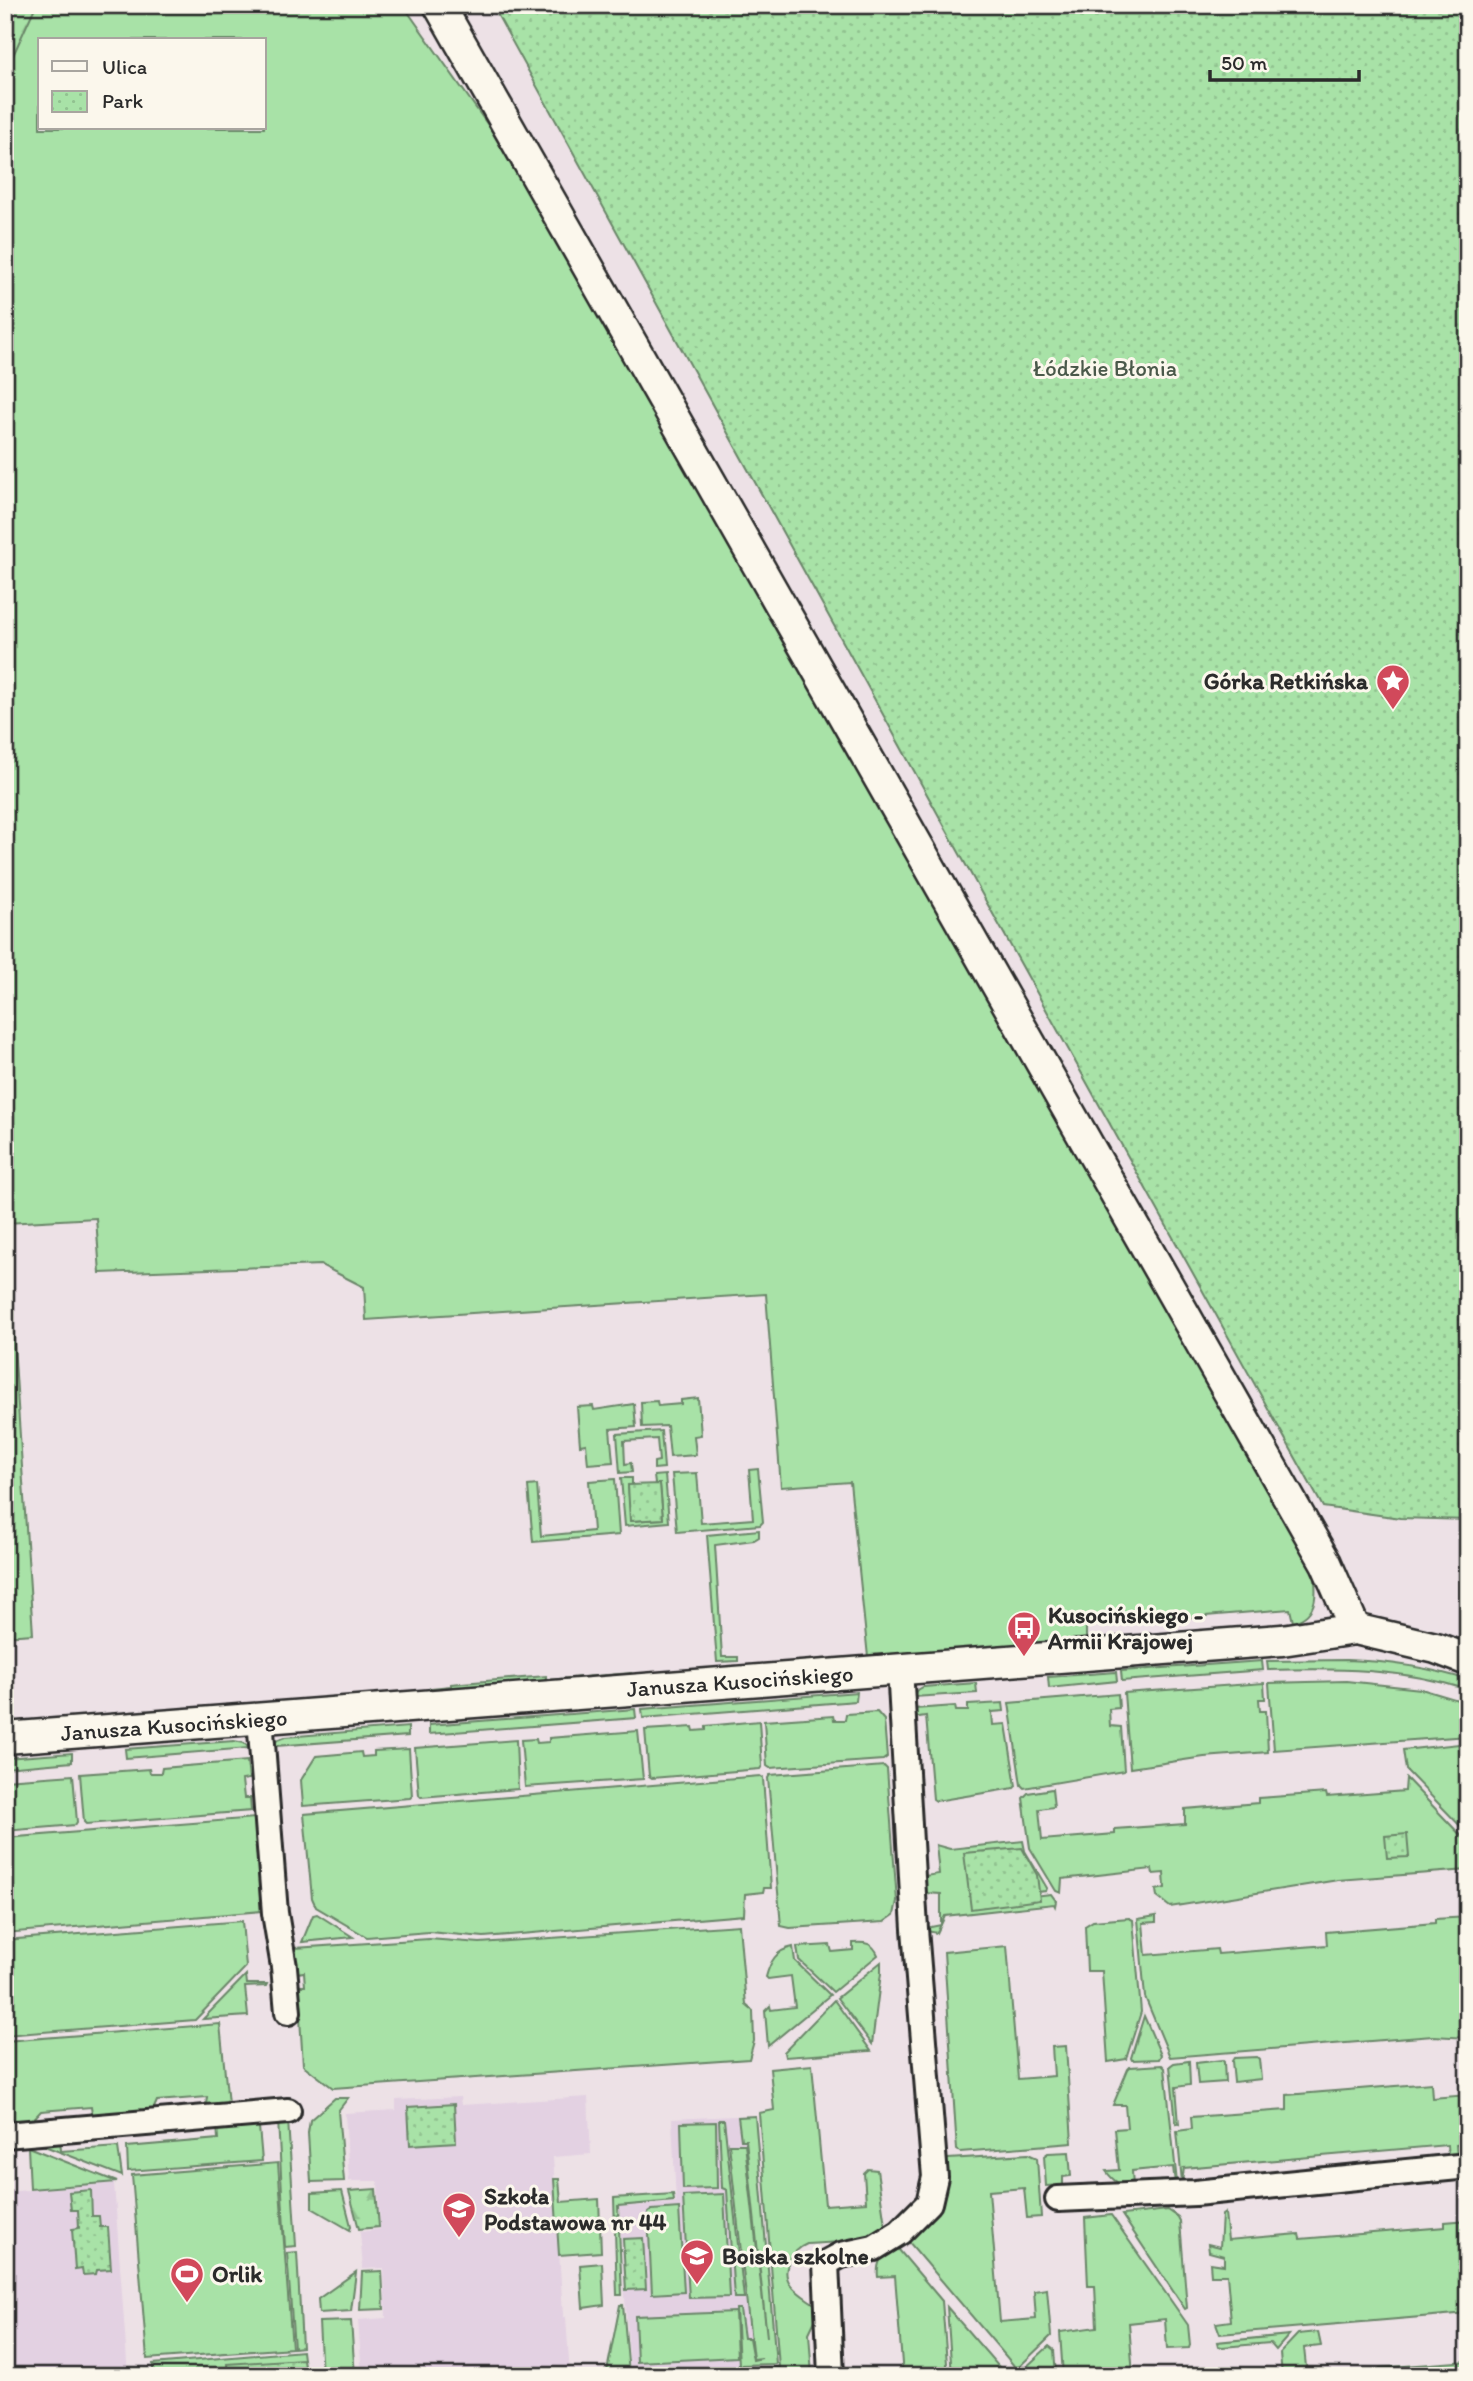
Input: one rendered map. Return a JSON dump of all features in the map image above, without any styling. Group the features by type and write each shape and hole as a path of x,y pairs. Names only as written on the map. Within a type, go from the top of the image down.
{"street":[{"path":"439,5 1326,1563 1354,1629"},
{"name":"Janusza Kusocińskiego","path":"5,1738 1282,1640 1354,1629 1436,1648 1468,1660"},
{"path":"1436,1648 1452,1638 1468,1634"},
{"path":"831,2376 826,2263 841,2255 874,2248 900,2232 929,2203 934,2177 915,1929 900,1668"},
{"path":"260,1718 275,1913 288,2012"},
{"path":"5,2135 288,2111"},
{"path":"1058,2199 1195,2193 1468,2166"}],"shaded area":[{"name":"Szkoła Podstawowa nr 44","path":"460,2097 461,2105 588,2097 591,2154 553,2157 563,2317 566,2317 570,2376 362,2376 358,2320 386,2318 384,2268 363,2269 360,2232 380,2229 378,2181 349,2181 345,2113 396,2110 396,2100"},
{"name":"Boiska szkolne","path":"756,2115 777,2365 630,2372 619,2207 676,2203 672,2119"},
{"path":"114,2183 128,2376 5,2376 5,2192"}],"green space":[{"path":"5,5 403,5 534,190 1313,1563 1315,1598 1309,1613 1293,1622 1290,1609 1086,1626 1086,1639 868,1657 850,1482 781,1487 766,1294 366,1320 364,1287 321,1265 100,1273 96,1218 6,1223 33,1634 5,1636"},
{"path":"5,5 36,5 5,73"},
{"name":"Łódzkie Błonia","path":"492,5 1468,5 1468,1520 1400,1518 1323,1507"},
{"path":"698,1398 701,1435 694,1436 696,1455 670,1457 667,1426 642,1427 641,1402 657,1401 658,1406 681,1404 681,1400"},
{"path":"634,1404 636,1427 610,1429 613,1462 588,1464 586,1444 580,1445 577,1407 593,1406 594,1410"},
{"path":"661,1431 664,1468 654,1469 654,1462 659,1461 657,1439 624,1441 625,1464 631,1463 632,1472 620,1473 617,1434"},
{"path":"758,1469 763,1522 760,1525 677,1532 672,1474 697,1473 701,1523 753,1519 749,1470"},
{"path":"665,1475 669,1522 625,1526 621,1478 632,1478 632,1485 628,1486 631,1521 663,1519 660,1484 655,1484 654,1476"},
{"path":"615,1479 619,1535 533,1542 528,1486 537,1485 541,1536 593,1531 589,1481"},
{"path":"660,1484 663,1519 630,1521 628,1485"},
{"path":"759,1530 759,1537 754,1540 715,1545 722,1657 738,1657 738,1661 717,1662 707,1535"},
{"path":"1346,1660 1422,1668 1468,1680 1468,1690 1394,1673 1319,1669 1268,1670 1267,1661"},
{"path":"1262,1661 1263,1670 1122,1681 1121,1671"},
{"path":"1116,1672 1117,1681 1049,1688 1048,1677"},
{"path":"632,1673 434,1691 431,1688 546,1676 546,1680"},
{"path":"1346,1681 1421,1689 1468,1703 1468,1736 1274,1750 1269,1683"},
{"path":"976,1683 977,1693 914,1697 916,1691 923,1687"},
{"path":"1264,1683 1265,1699 1259,1699 1260,1711 1266,1711 1268,1752 1204,1757 1130,1768 1124,1693"},
{"path":"857,1692 856,1701 643,1718 642,1709"},
{"path":"1118,1694 1119,1708 1109,1709 1110,1726 1121,1727 1124,1771 1024,1788 1021,1785 1009,1703"},
{"path":"1003,1703 1004,1711 992,1712 993,1725 1006,1724 1016,1786 936,1801 933,1799 926,1716 912,1718 914,1709 955,1706 956,1711 968,1711 968,1705"},
{"path":"635,1709 636,1718 429,1734 429,1725"},
{"path":"877,1712 884,1720 887,1757 883,1760 770,1768 767,1766 764,1721 833,1716 834,1720 845,1720 846,1714"},
{"path":"759,1721 760,1769 652,1778 649,1776 645,1730 693,1727 694,1731 706,1730 706,1726"},
{"path":"408,1727 408,1736 274,1746 277,1740 285,1737"},
{"path":"638,1731 643,1779 525,1787 521,1740 536,1739 537,1743 549,1742 549,1738"},
{"path":"516,1740 518,1789 421,1797 419,1795 415,1748"},
{"path":"234,1741 244,1743 249,1748 126,1758 125,1749"},
{"path":"1468,1743 1468,1834 1406,1770 1403,1750"},
{"path":"409,1749 410,1798 303,1806 301,1780 316,1756 361,1752 362,1757 374,1756 374,1751"},
{"path":"72,1753 72,1762 5,1768 5,1758"},
{"path":"247,1761 249,1779 242,1780 244,1798 250,1798 251,1811 86,1824 84,1822 80,1774 149,1769 150,1773 161,1773 162,1768"},
{"path":"884,1766 887,1769 897,1901 894,1915 884,1922 790,1928 781,1926 768,1778 770,1775"},
{"path":"73,1775 77,1822 75,1825 5,1831 5,1780"},
{"path":"760,1776 763,1778 771,1888 745,1894 744,1915 484,1937 429,1932 367,1937 316,1907 312,1898 304,1814"},
{"path":"1406,1778 1468,1843 1468,1870 1338,1880 1170,1907 1157,1897 1156,1890 1165,1888 1164,1873 1153,1874 1152,1869 1062,1879 1061,1893 1056,1891 1030,1848 1023,1798 1028,1793 1052,1789 1054,1807 1039,1809 1042,1840 1115,1834 1115,1829 1185,1824 1185,1809 1258,1803 1258,1798 1326,1793 1327,1797 1405,1791"},
{"path":"255,1818 262,1911 5,1933 5,1838"},
{"path":"1407,1834 1409,1857 1387,1858 1385,1836"},
{"path":"1023,1841 1025,1851 1047,1888 1046,1891 1019,1894 1016,1898 1051,1894 1056,1901 1055,1906 945,1916 941,1925 941,1894 925,1893 924,1876 939,1874 936,1845 950,1849"},
{"path":"1022,1848 1037,1875 1040,1900 971,1909 964,1853"},
{"path":"317,1914 353,1937 302,1942 313,1915"},
{"path":"1156,1916 1156,1922 1143,1923 1146,1955 1217,1949 1218,1954 1327,1945 1326,1932 1435,1923 1435,1919 1468,1917 1468,2038 1433,2036 1170,2057 1145,1997 1138,1919"},
{"path":"1133,1920 1141,2012 1126,2059 1108,2062 1102,1971 1087,1971 1085,1926 1093,1921"},
{"path":"242,1921 246,1967 195,2020 5,2035 5,1940"},
{"path":"739,1925 746,2005 753,2011 754,2041 749,2059 333,2088 303,2065 298,1986 305,1986 304,1972 297,1973 295,1948 429,1939 480,1943"},
{"path":"941,1925 937,1933 927,1931 926,1928"},
{"path":"853,1943 868,1944 878,1955 833,1992 799,1960 797,1947 830,1945 832,1952 853,1950"},
{"path":"1007,1946 1018,2079 1054,2076 1052,2047 1066,2046 1072,2143 960,2152 957,2150 944,1952"},
{"path":"793,1947 795,1961 830,1995 768,2046 765,2011 770,2006 771,2010 795,2007 791,1976 766,1977 775,1958 782,1951"},
{"path":"881,1962 881,1973 872,2044 837,1998"},
{"path":"246,1975 247,1984 267,1984 245,1987 248,2016 203,2019"},
{"path":"834,2000 871,2051 785,2057 784,2052"},
{"path":"1144,2016 1161,2055 1159,2059 1132,2060 1131,2058"},
{"path":"220,2024 228,2104 205,2112 207,2097 157,2101 150,2117 93,2121 91,2107 41,2111 26,2127 5,2129 5,2041"},
{"path":"1257,2057 1261,2079 1234,2082 1234,2058"},
{"path":"1222,2060 1225,2082 1198,2084 1196,2063"},
{"path":"1189,2061 1190,2085 1176,2087 1179,2124 1176,2123 1170,2066"},
{"path":"812,2065 825,2205 866,2202 864,2173 868,2169 877,2170 886,2232 876,2240 807,2244 793,2254 786,2271 787,2278 794,2289 817,2306 817,2316 809,2333 812,2376 606,2376 620,2305 623,2305 629,2374 779,2367 759,2113 774,2110 770,2069"},
{"path":"1162,2065 1165,2068 1177,2183 1173,2167 1132,2171 1133,2187 1121,2185 1106,2171 1119,2170 1115,2129 1127,2128 1125,2105 1113,2105 1130,2067"},
{"path":"1431,2083 1432,2098 1468,2095 1468,2144 1456,2145 1457,2158 1448,2159 1447,2145 1184,2168 1182,2182 1177,2131 1192,2129 1191,2117 1287,2110 1287,2095"},
{"path":"335,2098 348,2098 338,2111 344,2181 311,2182 308,2133 310,2120"},
{"path":"454,2104 456,2142 410,2145 408,2107"},
{"path":"755,2116 776,2364 739,2365 736,2309 740,2309 744,2338 749,2338 753,2360 762,2358 753,2359 729,2144 745,2144 767,2337 746,2140 741,2140 738,2117"},
{"path":"278,2120 288,2120 296,2246 285,2247"},
{"path":"719,2120 724,2120 744,2298 734,2298 727,2190 722,2188"},
{"path":"252,2121 259,2127 262,2161 128,2171 127,2147 218,2139 217,2125"},
{"path":"716,2122 717,2188 683,2189 681,2123"},
{"path":"60,2137 61,2151 118,2147 122,2176 29,2140"},
{"path":"28,2147 117,2182 30,2189"},
{"path":"1069,2152 1071,2176 1063,2177 1063,2185 1046,2186 1044,2156 1048,2153"},
{"path":"1028,2154 1037,2158 1041,2217 1027,2218 1024,2188 989,2191 1000,2322 1036,2319 1034,2291 1047,2289 1051,2336 1019,2367 1015,2367 908,2241 910,2233 946,2192 943,2164 948,2159"},
{"name":"Orlik","path":"278,2163 292,2348 147,2359 132,2175"},
{"path":"554,2179 559,2179 561,2202 599,2199 601,2252 559,2255"},
{"path":"376,2189 379,2227 359,2229 349,2191"},
{"path":"91,2190 92,2216 99,2216 100,2227 108,2227 111,2269 83,2275 82,2268 75,2269 72,2229 79,2228 78,2210 71,2210 69,2192"},
{"path":"342,2191 350,2230 312,2208 312,2193"},
{"path":"673,2194 674,2201 618,2206 622,2295 617,2295 614,2198"},
{"path":"724,2194 729,2297 689,2298 683,2196"},
{"path":"679,2208 684,2292 652,2294 648,2213 652,2210"},
{"path":"1168,2210 1180,2221 1185,2309 1122,2215"},
{"path":"1225,2213 1228,2240 1299,2234 1300,2239 1445,2227 1445,2222 1468,2220 1468,2313 1220,2334 1216,2323 1231,2321 1227,2275 1211,2275 1210,2263 1224,2265 1224,2256 1209,2252 1208,2244 1220,2247 1222,2215"},
{"path":"1111,2215 1188,2325 1190,2345 1189,2348 1167,2349 1165,2319 1129,2323 1133,2376 1063,2376 1060,2332 1097,2327 1095,2286 1088,2286 1085,2218"},
{"path":"643,2238 646,2289 626,2290 623,2239"},
{"path":"894,2244 942,2301 948,2376 903,2376 895,2276 878,2277 881,2258"},
{"path":"297,2252 302,2347 294,2348 287,2253"},
{"path":"602,2263 604,2305 583,2308 580,2265"},
{"path":"382,2271 384,2309 360,2310 362,2272"},
{"path":"356,2272 351,2311 319,2313 318,2299"},
{"path":"947,2307 1006,2375 1006,2376 952,2376"},
{"path":"735,2312 737,2357 637,2362 635,2316"},
{"path":"351,2321 355,2376 322,2376 319,2322"},
{"path":"1318,2332 1321,2346 1304,2348 1307,2376 1282,2376 1280,2353 1298,2334"},
{"path":"1289,2335 1276,2350 1270,2343 1222,2347 1218,2346 1217,2342"},
{"path":"1049,2346 1054,2350 1056,2376 1023,2376 1023,2370"},
{"path":"302,2351 305,2376 153,2376 153,2364"},
{"path":"303,2359 305,2376 228,2376 227,2364"},
{"path":"1468,2361 1468,2376 1344,2376 1380,2373 1380,2368"}],"place":[{"name":"Górka Retkińska","path":"1393,711"},
{"name":"Kusocińskiego - Armii Krajowej","path":"1024,1658"},
{"name":"Szkoła Podstawowa nr 44","path":"459,2239"},
{"name":"Boiska szkolne","path":"697,2286"},
{"name":"Orlik","path":"187,2304"}]}
